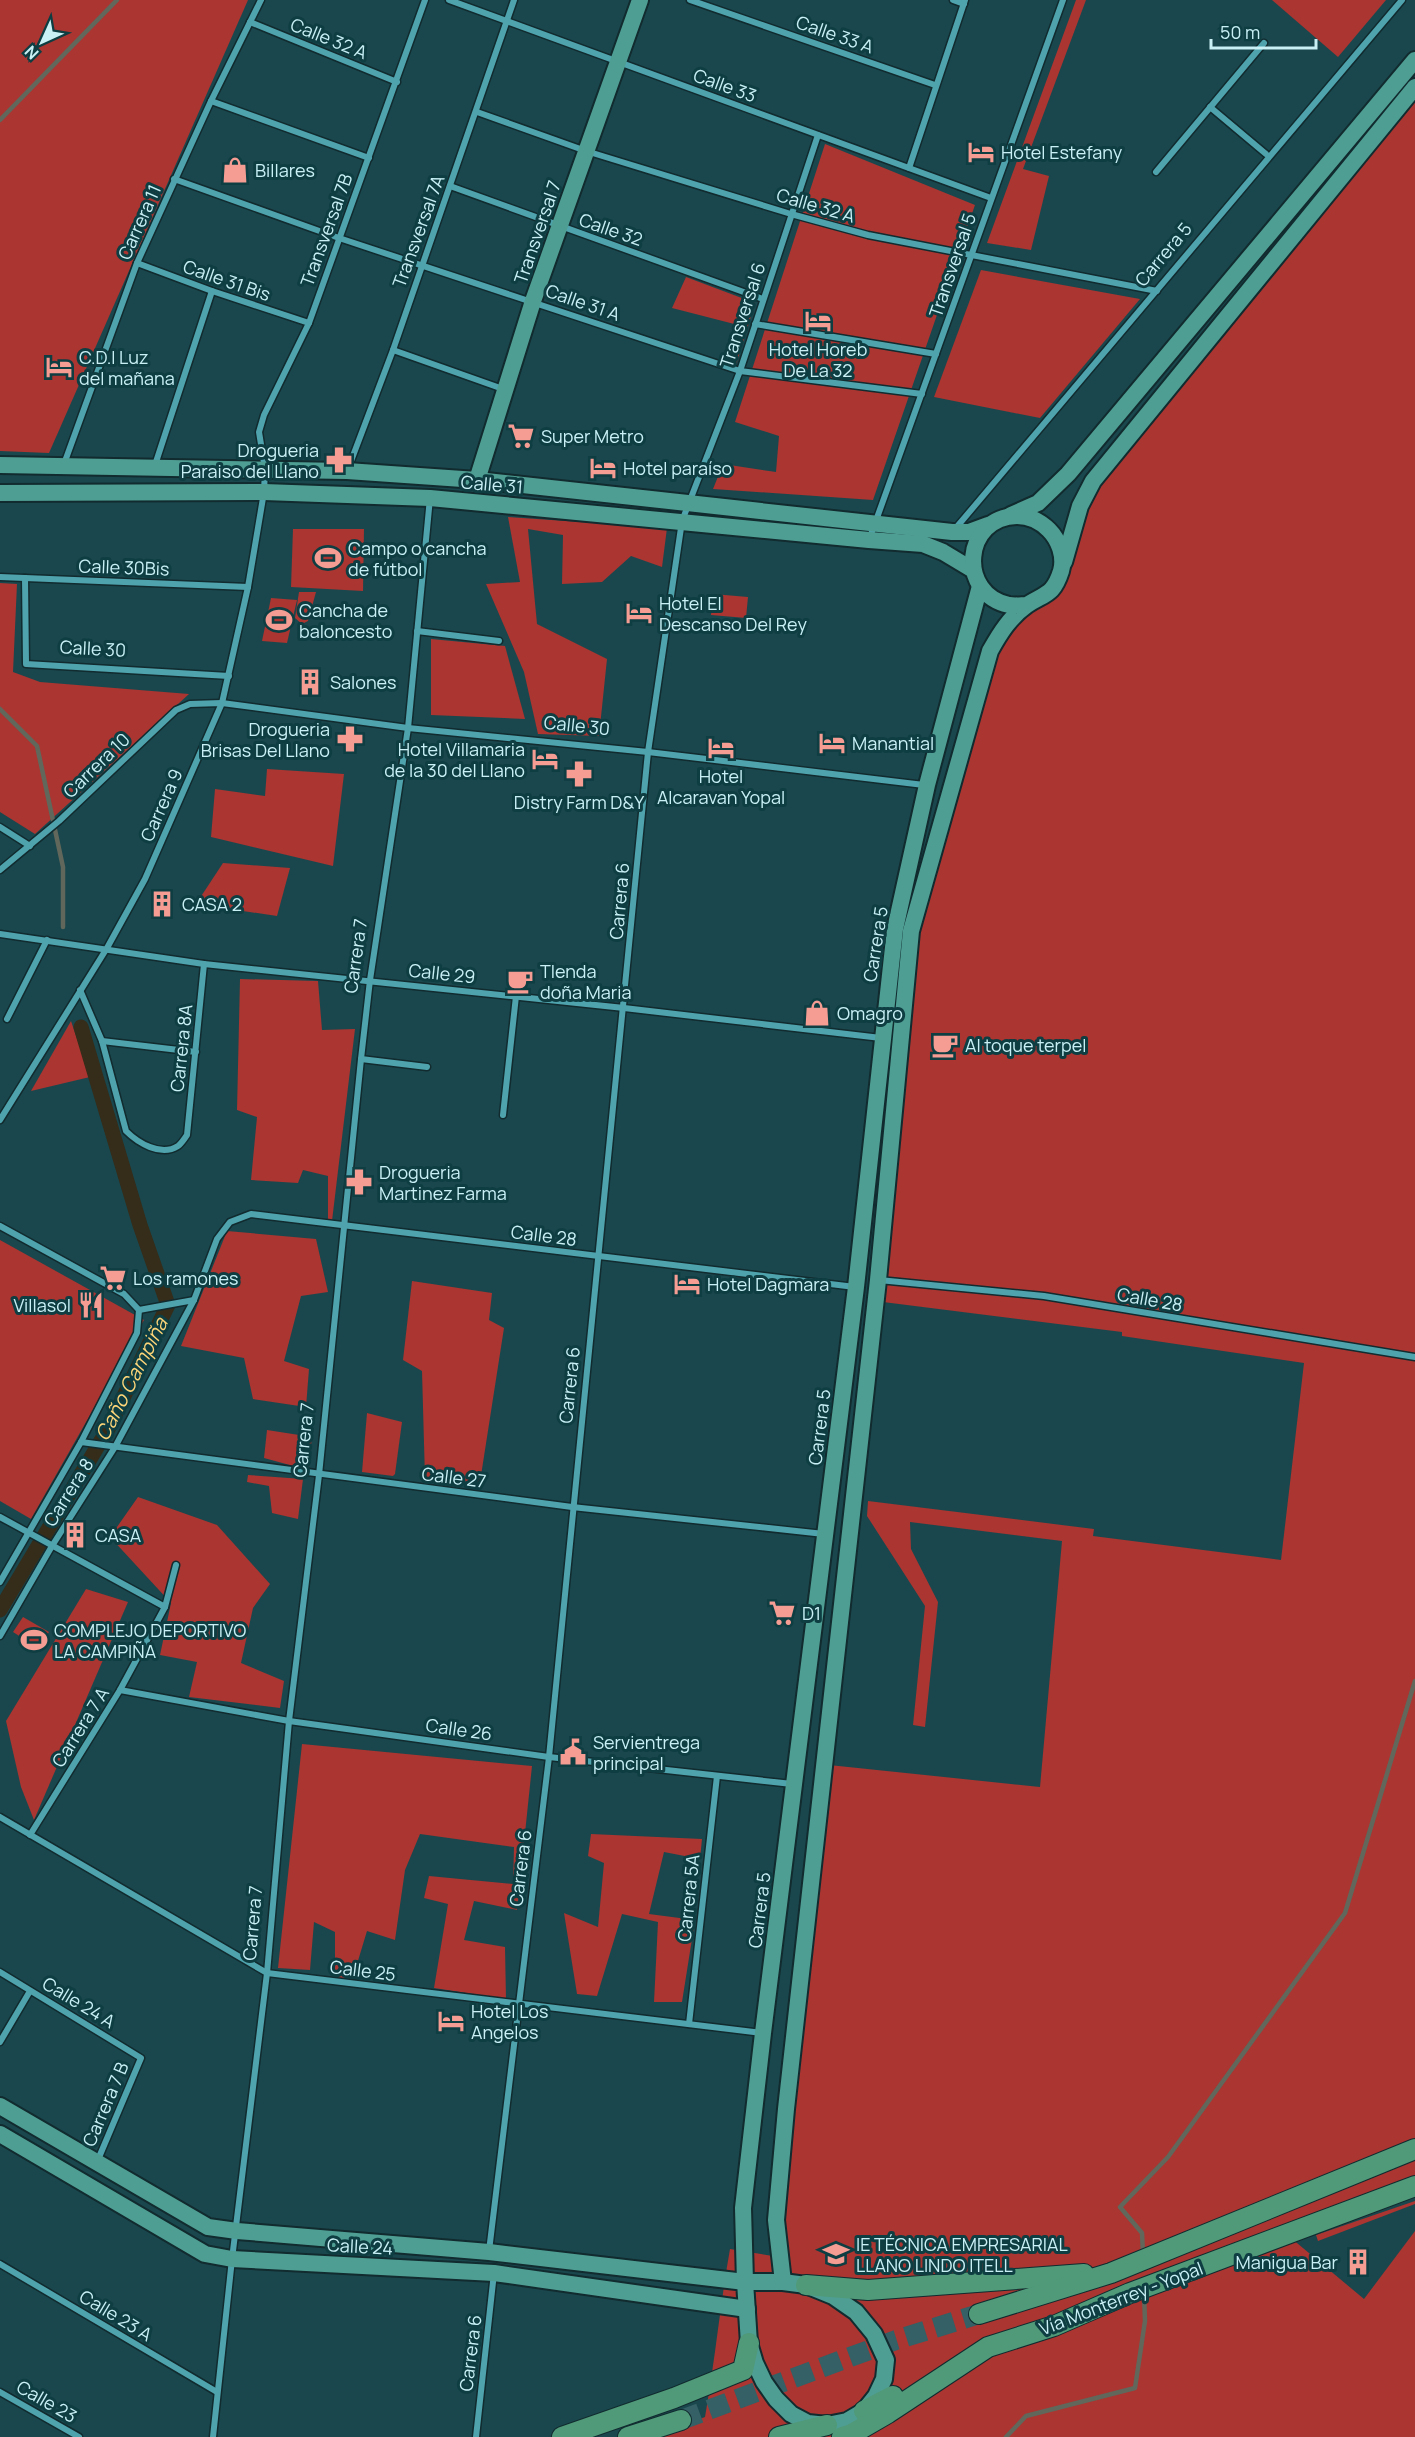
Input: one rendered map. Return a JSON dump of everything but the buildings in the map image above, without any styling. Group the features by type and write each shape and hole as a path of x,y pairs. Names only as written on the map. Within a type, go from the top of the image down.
{"main road":[{"name":"Transversal 7","path":"477,480 533,301 640,0"},
{"path":"1415,60 1068,474 1038,502 992,523 979,536 973,552 973,570 980,586 993,598 1010,605 1027,605 1043,597 1055,585 1062,569 1080,506 1094,481 1415,87"},
{"path":"0,465 63,465"},
{"name":"Calle 31","path":"63,465 347,471 477,480 952,532 969,532 992,523"},
{"path":"430,498 477,480"},
{"name":"Calle 31","path":"0,493 264,492 430,498 923,544 943,552 973,570"},
{"path":"1007,516 1025,516 1042,522 1054,535 1062,551 1062,569"},
{"name":"Carrera 5","path":"745,2282 743,2208 856,1287 895,929 927,785 980,586"},
{"name":"Carrera 5","path":"783,2282 776,2220 786,2109 878,1280 911,931 990,651 1003,627 1027,605"},
{"name":"Calle 24","path":"0,2106 208,2227 489,2252 745,2282"},
{"name":"Calle 24","path":"0,2134 205,2254 232,2259 494,2273 747,2310"},
{"name":"Vía Monterrey - Yopal","path":"979,2314 1118,2270 1415,2149"},
{"name":"Vía Monterrey - Yopal","path":"779,2437 834,2431 852,2434 988,2347 1054,2326 1130,2293 1415,2186"},
{"path":"988,2347 864,2411 834,2431 791,2415 776,2399 755,2363 749,2343 745,2282 783,2282 868,2290 1118,2270"},
{"path":"807,2285 833,2296 856,2312 874,2334 886,2360 884,2379 876,2396 864,2411"},
{"path":"562,2437 674,2398 743,2370 749,2343"},
{"path":"628,2437 681,2420"}],"street":[{"name":"Carrera 11","path":"63,465 136,262 261,0"},
{"name":"Transversal 7B","path":"265,469 259,432 264,415 309,323 425,0"},
{"name":"Calle 33","path":"449,0 991,198"},
{"name":"Transversal 7A","path":"347,471 393,350 514,0"},
{"name":"Calle 33 A","path":"690,0 935,85"},
{"path":"909,168 935,85 965,2 953,0"},
{"name":"Transversal 5","path":"869,540 1063,0"},
{"name":"Carrera 5","path":"952,532 1402,0"},
{"name":"Calle 32 A","path":"250,22 397,82"},
{"path":"1156,172 1264,44"},
{"path":"211,101 369,158"},
{"path":"1210,107 1266,154"},
{"name":"Calle 32 A","path":"477,112 586,151 791,214 868,235 1157,291"},
{"name":"Transversal 6","path":"682,521 740,371 818,135"},
{"name":"Calle 31 A","path":"174,179 339,238 740,371 922,394"},
{"name":"Calle 32","path":"450,186 559,227 764,298"},
{"name":"Calle 31 Bis","path":"136,262 212,291 309,323"},
{"path":"154,466 212,291"},
{"path":"755,324 936,354"},
{"path":"393,350 504,390"},
{"name":"Carrera 9","path":"0,1120 107,948 145,879 222,703 230,676 248,587 264,492 265,469"},
{"name":"Carrera 7","path":"213,2437 267,1973 289,1721 319,1475 361,1059 370,980 408,728 430,498"},
{"name":"Carrera 6","path":"489,2252 549,1757 648,752 682,521"},
{"name":"Calle 30Bis","path":"0,577 248,587"},
{"name":"Calle 30","path":"25,578 26,664 230,676"},
{"path":"417,631 499,640"},
{"name":"Calle 30","path":"222,703 408,728 648,752 927,785"},
{"name":"Carrera 10","path":"0,870 59,821 176,710 190,704 222,703"},
{"path":"0,827 30,846"},
{"name":"Calle 29","path":"0,934 204,964 370,980 882,1038"},
{"path":"7,1019 47,940"},
{"name":"Carrera 8A","path":"102,1041 126,1131 136,1142 160,1150 178,1146 188,1135 204,964"},
{"path":"80,990 102,1041 196,1052"},
{"path":"503,1115 516,996"},
{"path":"361,1059 427,1067"},
{"name":"Calle 28","path":"230,1222 251,1214 343,1227 856,1287"},
{"name":"Carrera 8","path":"0,1636 50,1545 115,1446 194,1300 217,1239 230,1222"},
{"path":"0,1226 124,1294 139,1310 194,1300"},
{"name":"Calle 28","path":"878,1280 1044,1296 1415,1357"},
{"name":"Carrera 8","path":"0,1582 30,1534 81,1442 137,1333 139,1310"},
{"name":"Calle 27","path":"81,1442 572,1507 825,1534"},
{"path":"0,1517 165,1607"},
{"name":"Carrera 7 A","path":"30,1835 120,1690 165,1607 176,1565"},
{"name":"Calle 26","path":"120,1690 289,1721 549,1757 796,1785"},
{"name":"Carrera 5A","path":"689,2024 717,1776"},
{"name":"Calle 25","path":"0,1817 267,1973 763,2033"},
{"name":"Calle 24 A","path":"0,1972 141,2058"},
{"path":"0,2042 30,1990"},
{"name":"Carrera 7 B","path":"97,2162 141,2058"},
{"name":"Calle 23 A","path":"0,2264 217,2392"},
{"name":"Carrera 6","path":"476,2437 494,2273"},
{"name":"Calle 23","path":"0,2392 79,2437"}],"shaded area":[{"path":"0,0 248,0 49,453 0,451"},
{"path":"1076,0 1086,0 1023,169 1049,176 1031,250 987,243"},
{"path":"1272,0 1386,0 1338,57"},
{"path":"1415,97 1415,2190 1291,2238 1364,2299 1415,2231 1415,2437 653,2437 705,2417 730,2249 785,2258 781,2220 829,1765 1040,1787 1062,1541 910,1522 911,1549 938,1602 925,1727 913,1725 925,1606 867,1516 868,1501 1094,1529 1093,1536 1281,1560 1304,1363 1122,1336 1122,1332 883,1302 916,930 994,653 1006,631 1044,602 1085,508 1099,484"},
{"path":"825,144 975,205 873,500 713,489 723,464 776,472 779,436 735,422"},
{"path":"981,270 1140,299 1040,418 934,397"},
{"path":"686,277 755,303 736,365 742,326 672,308"},
{"path":"508,517 667,528 662,567 631,556 602,582 562,584 563,535 528,529 537,624 607,659 599,736 538,734 524,672 486,584 520,582"},
{"name":"Campo o cancha de fútbol","path":"293,529 364,529 363,591 291,587"},
{"path":"0,583 17,584 13,672 40,682 189,694 35,834 0,812"},
{"path":"299,592 316,592 308,621 302,624 295,618"},
{"path":"713,594 748,597 746,618 711,615"},
{"name":"Cancha de baloncesto","path":"271,598 297,600 287,643 262,641"},
{"path":"431,639 505,646 525,719 431,715"},
{"path":"267,769 344,774 333,866 211,837 215,789 265,796"},
{"path":"223,863 290,868 277,916 196,904"},
{"path":"240,979 318,981 322,1030 355,1029 332,1221 328,1220 328,1176 303,1170 298,1183 251,1180 257,1117 237,1110"},
{"path":"71,1021 90,1077 31,1091"},
{"path":"227,1231 316,1239 328,1292 301,1296 284,1361 309,1369 306,1407 253,1399 244,1358 181,1346"},
{"path":"0,1240 144,1320 31,1519 0,1501"},
{"path":"412,1281 492,1293 489,1320 504,1328 480,1482 425,1479 422,1371 403,1360"},
{"path":"367,1413 402,1422 393,1476 362,1472"},
{"path":"267,1430 312,1437 308,1470 264,1458"},
{"path":"248,1475 303,1479 298,1519 272,1513 269,1486 247,1482"},
{"path":"138,1497 217,1525 270,1584 253,1608 241,1663 284,1681 280,1708 189,1697 197,1662 160,1655 171,1603 110,1537"},
{"path":"86,1589 128,1602 34,1820 21,1787 6,1721"},
{"name":"COMPLEJO DEPORTIVO LA CAMPIÑA","path":"23,1617 49,1632 38,1648 13,1632"},
{"path":"302,1744 532,1766 517,1910 474,1901 464,1940 505,1947 506,1999 434,1988 448,1904 424,1898 429,1876 513,1884 514,1847 420,1834 405,1870 395,1940 367,1931 354,1974 335,1982 335,1932 314,1922 310,1970 278,1968"},
{"path":"591,1834 702,1839 700,1859 664,1852 649,1914 695,1920 682,2002 654,2002 658,1922 622,1914 597,1996 577,1994 564,1913 598,1927 604,1863 588,1856"},
{"path":"1415,2201 1415,2204 1318,2241 1316,2235"}],"waterway":[{"name":"Caño Campiña","path":"0,120 117,0"},
{"name":"Caño Campiña","path":"0,709 37,746 63,867 63,927"},
{"name":"Caño Campiña","path":"0,1610 108,1429 168,1305 140,1225 81,1027"},
{"path":"1143,2254 1142,2233 1120,2207 1168,2157 1345,1913 1415,1681"},
{"path":"1006,2437 1026,2416 1135,2388 1145,2321 1144,2293"}],"tunnel":[{"path":"681,2420 896,2340 979,2314"}],"place":[{"name":"Hotel Estefany","path":"981,152"},
{"name":"Billares","path":"235,170"},
{"name":"Hotel Horeb De La 32","path":"818,321"},
{"name":"C.D.I Luz del mañana","path":"59,367"},
{"name":"Super Metro","path":"521,436"},
{"name":"Drogueria Paraiso del Llano","path":"339,460"},
{"name":"Hotel paraíso","path":"603,468"},
{"name":"Campo o cancha de fútbol","path":"328,558"},
{"name":"Hotel El Descanso Del Rey","path":"639,613"},
{"name":"Cancha de baloncesto","path":"279,620"},
{"name":"Salones","path":"310,682"},
{"name":"Drogueria Brisas Del Llano","path":"350,739"},
{"name":"Manantial","path":"832,743"},
{"name":"Hotel Alcaravan Yopal","path":"721,748"},
{"name":"Hotel Villamaria de la 30 del Llano","path":"545,759"},
{"name":"Distry Farm D&Y","path":"579,774"},
{"name":"CASA 2","path":"162,904"},
{"name":"TIenda doña Maria","path":"520,981"},
{"name":"Omagro","path":"817,1013"},
{"name":"Al toque terpel","path":"945,1045"},
{"name":"Drogueria Martinez Farma","path":"359,1182"},
{"name":"Los ramones","path":"113,1278"},
{"name":"Hotel Dagmara","path":"687,1284"},
{"name":"Villasol","path":"91,1305"},
{"name":"CASA","path":"75,1535"},
{"name":"D1","path":"782,1613"},
{"name":"COMPLEJO DEPORTIVO LA CAMPIÑA","path":"34,1640"},
{"name":"Servientrega principal","path":"573,1752"},
{"name":"Hotel Los Angelos","path":"451,2021"},
{"name":"IE TÉCNICA EMPRESARIAL LLANO LINDO ITELL","path":"836,2254"},
{"name":"Manigua Bar","path":"1358,2262"}]}
